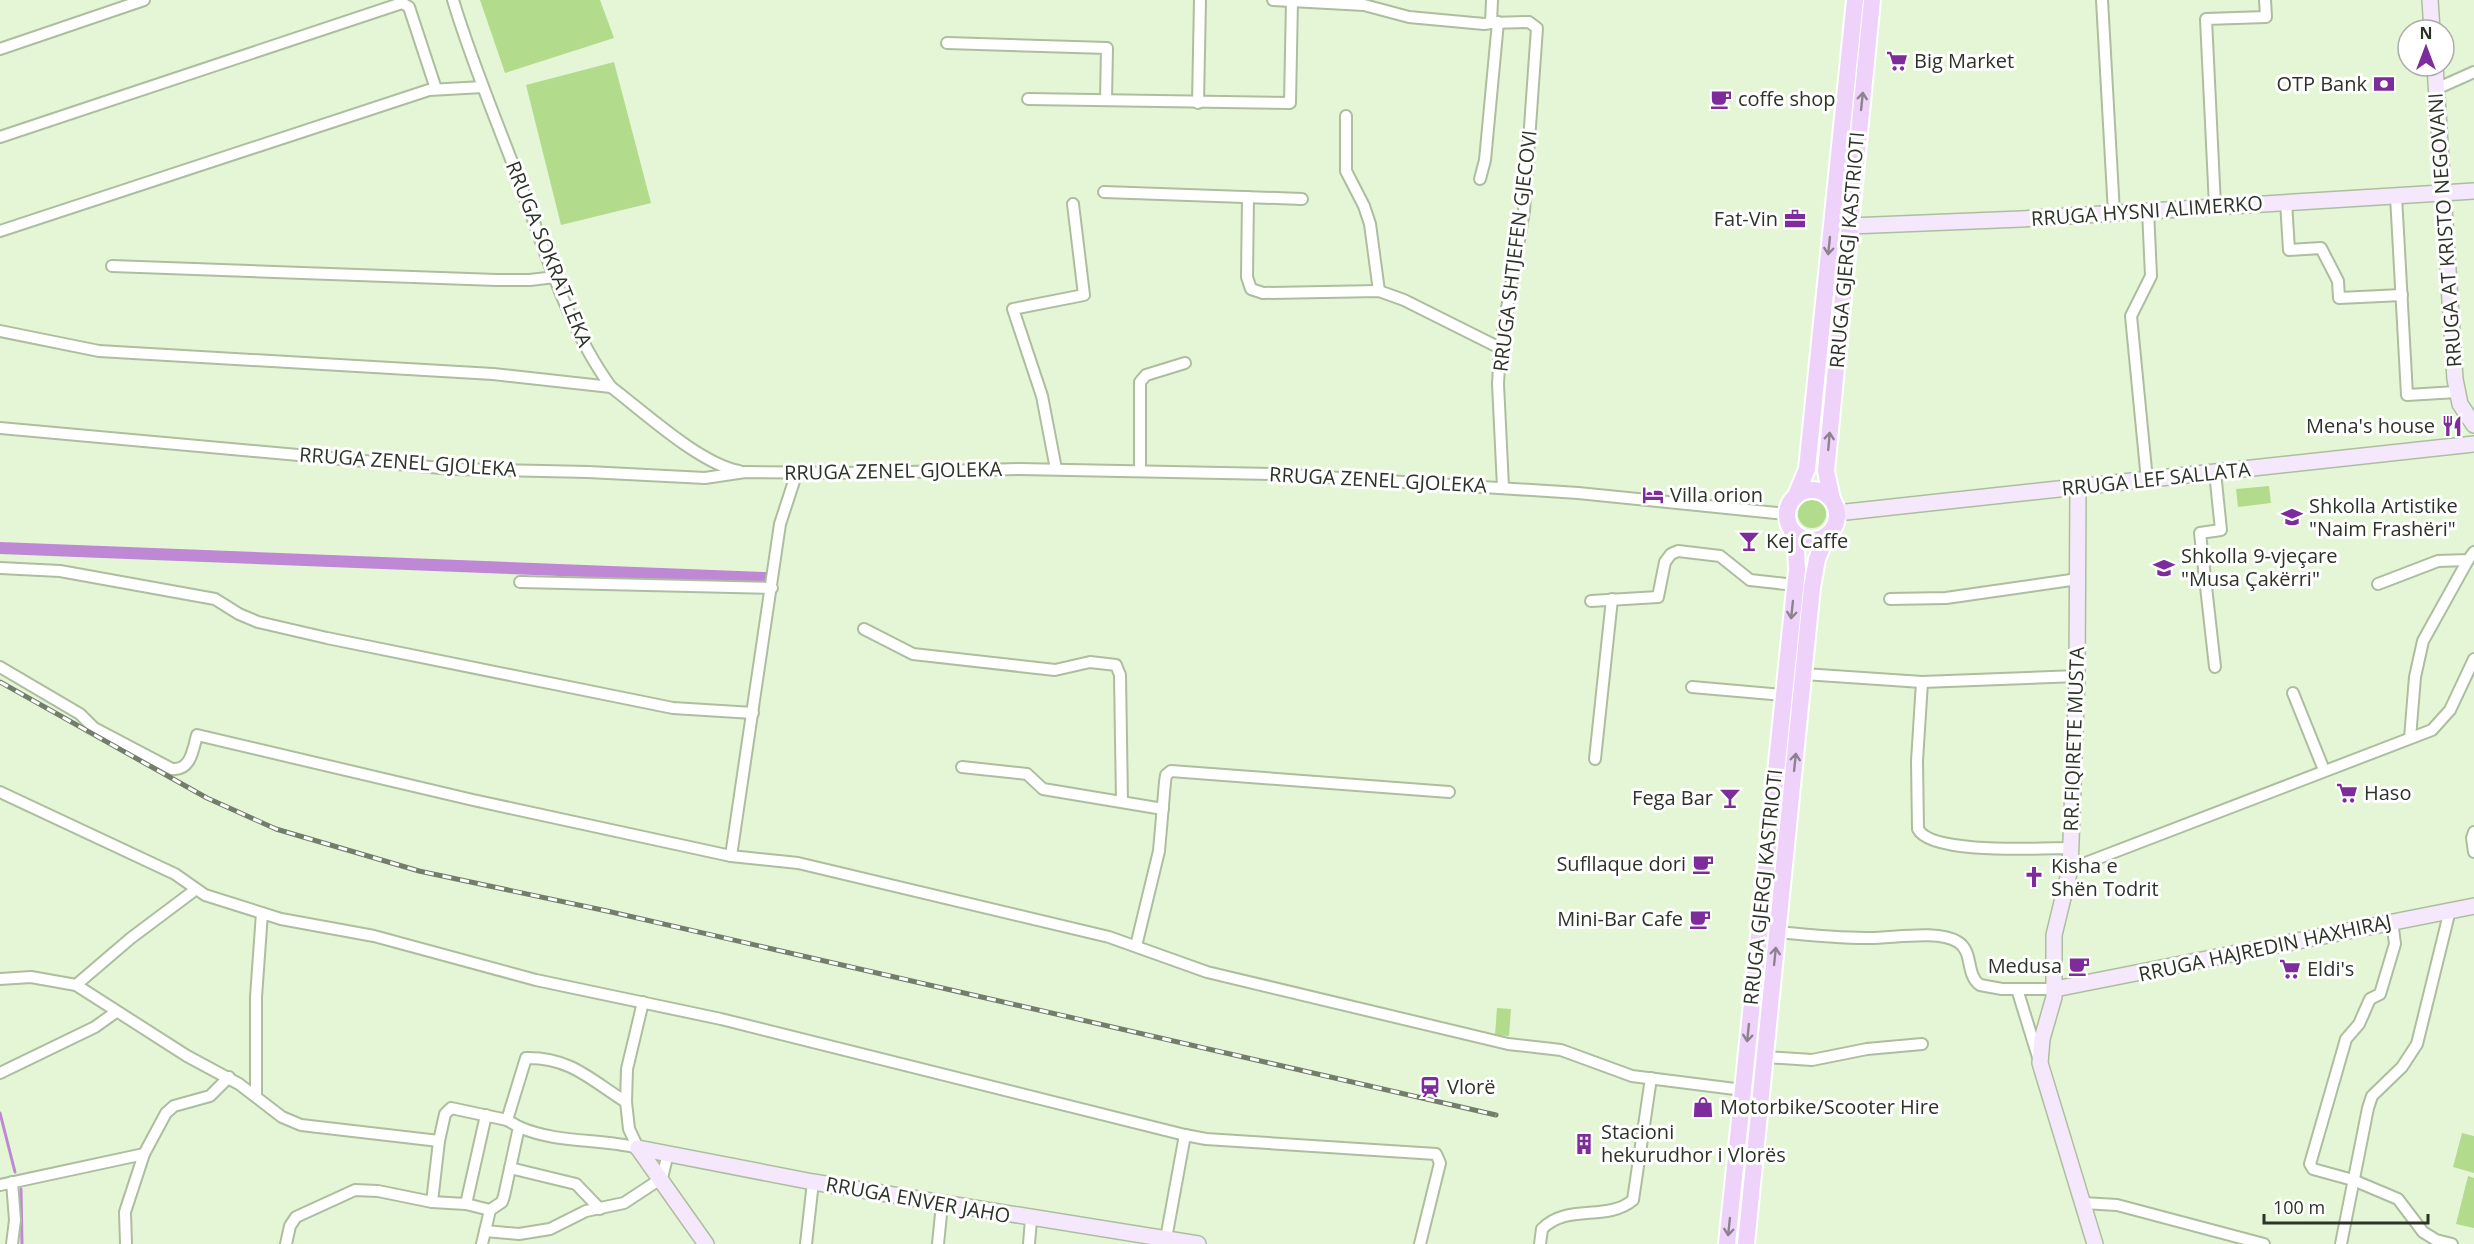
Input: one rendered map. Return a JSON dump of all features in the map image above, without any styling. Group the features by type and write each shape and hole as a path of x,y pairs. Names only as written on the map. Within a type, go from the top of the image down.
{"main road":[{"name":"RRUGA GJERGJ KASTRIOTI","path":"1797,493 1807,469 1855,0"},
{"name":"RRUGA GJERGJ KASTRIOTI","path":"1834,506 1826,471 1872,0"},
{"path":"1804,490 1819,490 1834,506 1836,523 1827,535 1809,540 1792,531 1786,514 1791,499 1797,493 1804,490"},
{"name":"RRUGA GJERGJ KASTRIOTI","path":"1727,1244 1795,585 1797,557 1792,531"},
{"name":"RRUGA GJERGJ KASTRIOTI","path":"1746,1244 1815,572 1827,535"}],"street":[{"path":"0,49 144,0"},
{"name":"RRUGA SOKRAT LEKA","path":"453,0 471,60 555,277 582,339 611,387 716,464 745,472"},
{"path":"1198,103 1200,0"},
{"path":"1273,0 1364,5 1418,18 1495,23"},
{"path":"1028,99 1290,103 1292,0"},
{"path":"1480,179 1485,160 1495,23 1492,0"},
{"path":"2102,0 2115,213"},
{"path":"2215,206 2206,19 2266,17 2265,0"},
{"path":"2430,0 2431,18"},
{"path":"0,137 402,3 409,7 436,88"},
{"name":"RRUGA SHTJEFEN GJECOVI","path":"1495,23 1529,22 1537,28 1524,211 1500,348 1498,384 1503,487"},
{"path":"947,43 1107,48 1106,100"},
{"path":"2436,90 2474,72"},
{"name":"RRUGA AT KRISTO NEGOVANI","path":"2436,78 2458,398 2474,425"},
{"path":"0,231 436,88 483,87"},
{"path":"1346,116 1346,171 1364,206 1379,291"},
{"name":"RRUGA HYSNI ALIMERKO","path":"1850,226 2115,213 2474,191"},
{"path":"1104,192 1302,199"},
{"path":"2397,196 2407,395 2458,398 2469,444"},
{"path":"1248,197 1247,278 1251,289 1263,293 1379,291 1398,297 1500,348"},
{"path":"2286,202 2289,250 2321,248 2338,280 2339,298 2402,295"},
{"path":"1056,469 1042,396 1013,309 1084,295 1073,204"},
{"path":"2147,480 2131,316 2151,276 2148,210"},
{"path":"112,266 496,280 555,277"},
{"path":"0,331 72,347 110,352 493,374 611,387"},
{"path":"1140,470 1140,382 1146,375 1185,363"},
{"name":"RRUGA ZENEL GJOLEKA","path":"0,428 48,434 167,441 421,467 705,478 745,472 1056,469 1277,474 1503,487 1786,514"},
{"name":"RRUGA LEF SALLATA","path":"1834,506 2078,487 2469,444"},
{"path":"731,856 780,524 797,472"},
{"path":"2215,472 2221,530 2200,533 2215,667"},
{"name":"RR.FIQIRETE MUSTA","path":"2040,1063 2042,1039 2055,989 2054,935 2070,869 2072,848 2077,676 2078,487"},
{"path":"1591,601 1658,597 1665,562 1671,554 1678,551 1720,556 1750,580 1795,585"},
{"path":"2378,584 2438,561 2471,556"},
{"path":"2410,738 2415,677 2423,641 2471,556"},
{"path":"0,568 60,571 215,599 258,622 673,708 753,713"},
{"path":"1890,599 1946,598 2078,579"},
{"path":"520,582 772,588"},
{"path":"1595,759 1612,599"},
{"path":"864,629 913,654 1055,670 1090,662 1116,665 1120,675 1122,802"},
{"path":"2070,869 2432,730 2450,710 2474,659"},
{"path":"0,668 80,714 94,728 172,769 180,770 186,766 197,735 473,800 731,856 798,863 1136,946 1207,972 1499,1042 1561,1050 1615,1071 1743,1090"},
{"path":"1804,674 1922,682 2077,676"},
{"path":"1922,682 1917,761 1920,834 1931,840 1968,848 2072,848"},
{"path":"1692,687 1783,695"},
{"path":"2293,693 2324,770"},
{"path":"962,767 1028,774 1043,789 1163,809"},
{"path":"1136,946 1160,851 1165,782 1166,775 1171,771 1449,792"},
{"path":"0,792 175,874 195,890 262,913 303,924 374,936 536,980 642,1002 1185,1135 1206,1139 1436,1154 1440,1163 1420,1244"},
{"path":"2474,832 2474,852"},
{"path":"76,985 195,890"},
{"name":"RRUGA HAJREDIN HAXHIRAJ","path":"2055,989 2474,906"},
{"path":"2341,1244 2362,1128 2372,1096 2402,1067 2417,1044 2450,910"},
{"path":"256,1096 256,988 262,913"},
{"path":"2392,921 2395,944 2380,993 2370,999 2359,1024 2346,1039 2309,1158 2313,1169 2353,1180 2398,1199 2423,1232 2436,1240 2452,1244"},
{"path":"1777,932 1866,938 1944,936 1960,943 1966,949 1974,981 1991,987 2055,989"},
{"path":"0,979 31,976 76,985 187,1056 229,1077 282,1117 301,1125 439,1141"},
{"path":"2018,989 2095,1244"},
{"path":"642,1002 627,1069 626,1102 629,1129 638,1148 662,1178 703,1243"},
{"path":"0,1073 100,1025 116,1012"},
{"path":"1765,1058 1812,1060 1867,1049 1922,1044"},
{"path":"507,1120 526,1058 547,1058 575,1068 589,1075 626,1102"},
{"path":"126,1244 125,1212 144,1154 166,1113 174,1106 210,1096 229,1077"},
{"path":"1540,1244 1542,1229 1566,1214 1618,1208 1633,1200 1651,1078"},
{"path":"432,1202 439,1141 448,1110 456,1107 577,1142 623,1144 638,1148"},
{"path":"466,1204 486,1115"},
{"path":"482,1244 490,1210 502,1202 519,1127"},
{"path":"1166,1242 1185,1135"},
{"name":"RRUGA ENVER JAHO","path":"638,1148 813,1182 1166,1242 1198,1244"},
{"path":"485,1231 535,1233 550,1229 577,1215 624,1203 662,1178 668,1153"},
{"path":"0,1185 144,1154"},
{"path":"510,1168 576,1184 600,1209"},
{"path":"12,1182 15,1211 12,1244"},
{"path":"806,1244 813,1182"},
{"path":"286,1244 290,1226 296,1217 355,1190 378,1191 432,1202 466,1204 490,1210"},
{"path":"2083,1203 2117,1205 2264,1244"},
{"path":"938,1244 942,1204"},
{"path":"1029,1244 1031,1219"}],"green space":[{"path":"480,0 600,0 614,38 505,73"},
{"path":"614,62 651,203 561,225 526,85"},
{"path":"2269,486 2271,503 2238,507 2236,489"},
{"path":"1812,500 1822,504 1826,514 1822,524 1812,528 1802,524 1798,514 1802,504"},
{"path":"1497,1008 1511,1009 1509,1036 1495,1035"},
{"path":"2462,1133 2474,1136 2474,1173 2453,1167"},
{"path":"2468,1176 2474,1178 2474,1228 2456,1224"}],"waterway":[{"path":"0,548 765,578"},
{"path":"0,1113 15,1172"},
{"path":"21,1189 22,1244"}],"railway":[{"path":"0,682 207,798 276,829 419,871 607,911 1496,1115"}],"place":[{"name":"Big Market","path":"1897,61"},
{"name":"OTP Bank","path":"2384,84"},
{"name":"coffe shop","path":"1721,99"},
{"name":"Fat-Vin","path":"1795,219"},
{"name":"Mena's house","path":"2452,426"},
{"name":"Villa orion","path":"1653,495"},
{"name":"Shkolla Artistike \"Naim Frashëri\"","path":"2292,517"},
{"name":"Kej Caffe","path":"1749,541"},
{"name":"Shkolla 9-vjeçare \"Musa Çakërri\"","path":"2164,568"},
{"name":"Haso","path":"2347,793"},
{"name":"Fega Bar","path":"1730,798"},
{"name":"Sufllaque dori","path":"1703,864"},
{"name":"Kisha e Shën Todrit","path":"2034,877"},
{"name":"Mini-Bar Cafe","path":"1700,919"},
{"name":"Medusa","path":"2079,966"},
{"name":"Eldi's","path":"2290,969"},
{"name":"Vlorë","path":"1430,1087"},
{"name":"Motorbike/Scooter Hire","path":"1703,1107"},
{"name":"Stacioni hekurudhor i Vlorës","path":"1584,1144"}]}
